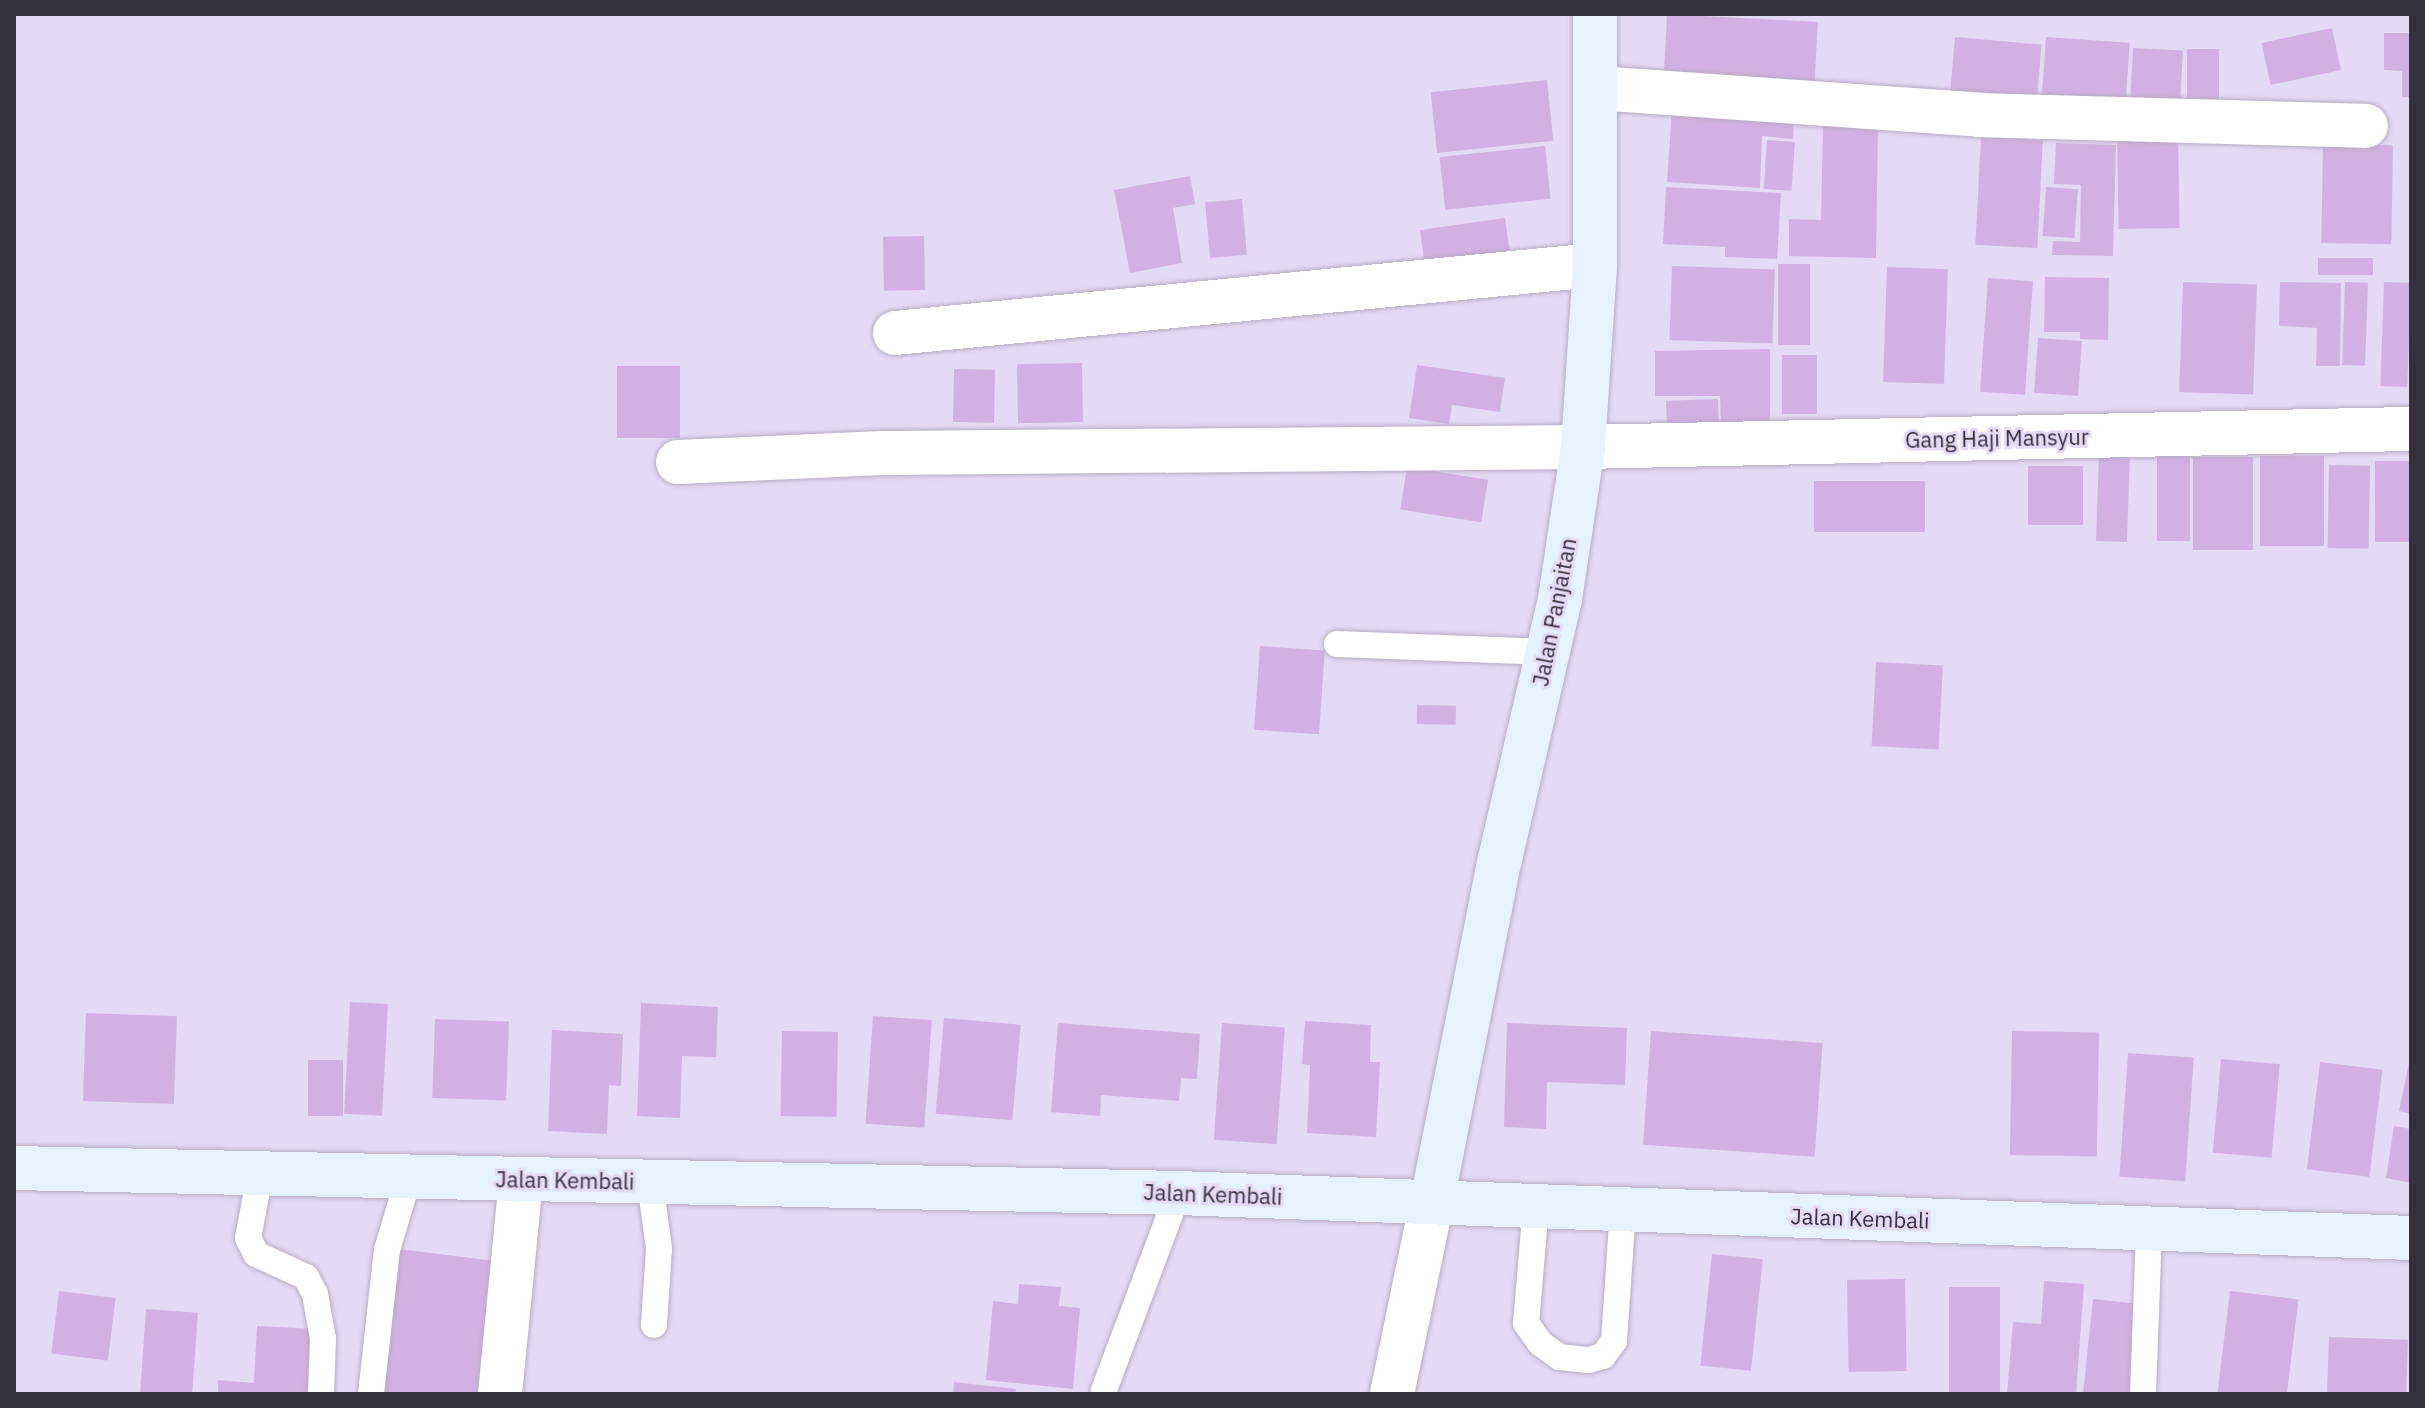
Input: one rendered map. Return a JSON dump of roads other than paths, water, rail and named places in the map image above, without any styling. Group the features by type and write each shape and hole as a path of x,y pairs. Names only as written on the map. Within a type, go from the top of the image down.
{"street":[{"name":"Jalan Panjaitan","path":"1432,1201 1500,859 1548,652 1583,447 1595,265 1595,14"},
{"path":"1597,88 1980,115 2366,126"},
{"path":"895,333 1595,265"},
{"name":"Gang Haji Mansyur","path":"678,462 1103,449 1583,447 2411,429"},
{"name":"Jalan Kembali","path":"14,1168 1178,1193 2411,1238"},
{"path":"500,1394 521,1179"},
{"path":"1392,1394 1432,1201"}],"lane":[{"path":"1337,644 1548,652"},
{"path":"260,1175 248,1238 256,1254 306,1277 315,1294 323,1339 321,1394"},
{"path":"371,1394 387,1250 409,1176"},
{"path":"650,1182 659,1249 654,1325"},
{"path":"1104,1390 1178,1193"},
{"path":"1536,1205 1526,1323 1540,1343 1559,1357 1589,1360 1603,1356 1614,1341 1623,1208"},
{"path":"2143,1394 2149,1230"}]}
